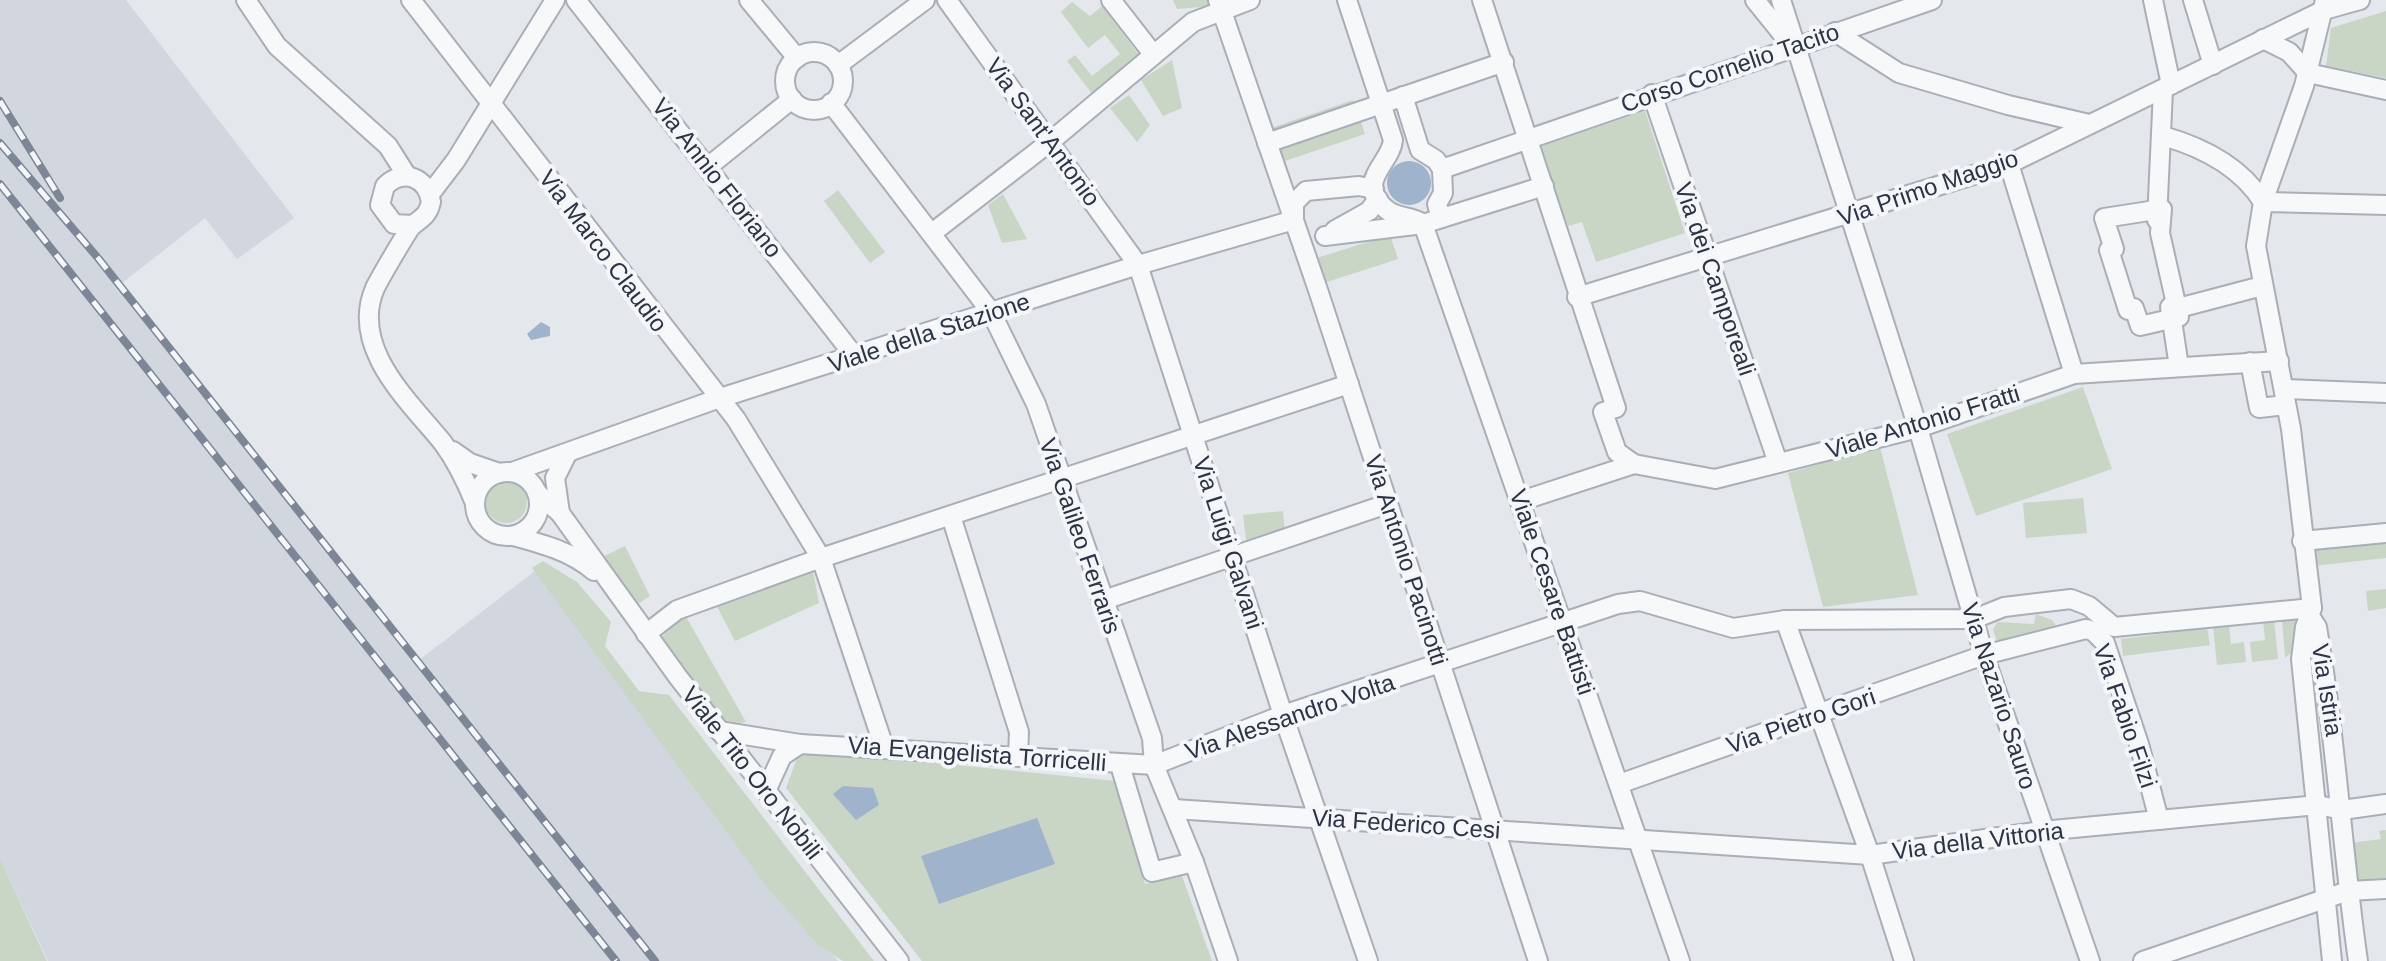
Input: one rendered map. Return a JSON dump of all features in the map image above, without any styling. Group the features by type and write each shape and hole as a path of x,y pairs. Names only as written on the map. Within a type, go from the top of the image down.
{"street":[{"path":"246,0 277,46 388,146 430,194"},
{"name":"Via Marco Claudio","path":"411,0 717,399 736,419 821,558 884,747"},
{"path":"444,445 470,463 527,479 537,493 537,515 523,532 503,536 486,528 463,474 444,445 411,408 382,364 372,339 370,314 375,288 413,225 429,210 430,194 456,160 555,0"},
{"name":"Via Annio Floriano","path":"576,0 709,166 856,358"},
{"path":"749,0 797,58"},
{"path":"838,65 925,0"},
{"name":"Via Sant'Antonio","path":"947,0 1138,265"},
{"path":"1111,0 1153,54"},
{"path":"932,233 1051,141 1193,22 1219,5 1250,0"},
{"path":"1325,236 1369,211 1376,194 1376,170 1393,145 1347,0"},
{"path":"1482,0 1529,136 1577,297 1616,408 1603,412 1617,452 1634,464"},
{"path":"1755,0 1793,46"},
{"name":"Via Nazario Sauro","path":"1781,0 1803,78 1851,215 1918,428 1984,655 2042,831 2090,961"},
{"name":"Corso Cornelio Tacito","path":"1442,169 1529,136 1655,102 1793,46 1932,0"},
{"path":"2153,0 2167,87 2155,260 2174,312 2179,367"},
{"path":"2193,0 2213,65"},
{"name":"Via Primo Maggio","path":"1577,297 2009,164 2213,65 2324,5 2360,0"},
{"name":"Via Antonio Pacinotti","path":"1219,5 1318,290 1538,961"},
{"path":"2093,631 2311,613 2291,429 2256,246 2263,202 2308,73 2324,5"},
{"path":"1835,32 1899,73 2008,105 2089,124"},
{"path":"2263,39 2289,52 2308,73 2386,90"},
{"path":"805,54 823,54 838,65 843,83 831,103 808,109 792,99 785,82 790,64 797,58 805,54"},
{"path":"1267,143 1504,62"},
{"path":"1403,96 1420,150 1436,160 1442,169 1443,193 1437,204 1441,218"},
{"path":"709,166 792,99"},
{"name":"Via dei Camporeali","path":"1655,102 1778,463"},
{"name":"Via Galileo Ferraris","path":"831,103 991,312 1036,404 1101,601 1152,738 1154,765 1174,809 1228,961"},
{"path":"2163,136 2185,142 2227,164 2250,182 2263,202"},
{"path":"388,269 390,239 380,205 382,191 394,178 412,177 456,160"},
{"path":"2009,164 2074,374"},
{"path":"1423,224 1389,212 1376,194 1359,186 1306,191 1294,203 1294,220 1303,233 1325,236 1423,224 1544,186"},
{"path":"2263,202 2386,205"},
{"path":"2157,210 2104,218 2114,249 2109,250 2128,310 2134,308 2140,326 2174,312 2262,286"},
{"path":"386,218 394,224 413,225"},
{"name":"Viale della Stazione","path":"506,472 567,454 717,399 856,358 1138,265 1294,220"},
{"name":"Viale Cesare Battisti","path":"1423,224 1680,961"},
{"name":"Via Luigi Galvani","path":"1138,265 1191,434 1234,555 1283,715 1368,961"},
{"name":"Viale Antonio Fratti","path":"1634,464 1715,479 1918,428 2074,374 2279,361"},
{"path":"2250,362 2259,408 2285,397 2345,391 2386,393"},
{"path":"646,634 677,610 821,558 1349,384"},
{"path":"560,513 555,478 567,454"},
{"path":"1521,501 1634,464"},
{"path":"475,503 482,484 506,472"},
{"name":"Viale Tito Oro Nobili","path":"537,493 560,513 608,584 719,731 899,961"},
{"path":"1101,601 1387,504"},
{"path":"951,516 1019,732 1018,756"},
{"path":"2302,541 2386,533"},
{"name":"Viale Tito Oro Nobili","path":"513,536 552,546 579,559 608,584"},
{"name":"Via Alessandro Volta","path":"1154,765 1283,715 1618,604 1640,601 1733,628 1785,620 1974,619 2004,607 2071,599 2089,606 2114,627"},
{"name":"Via Istria","path":"2311,613 2305,627 2301,659 2332,961"},
{"name":"Via Istria","path":"2311,613 2319,642 2342,810 2348,891 2358,961"},
{"path":"1785,620 1870,855 1904,961"},
{"name":"Via Fabio Filzi","path":"1984,655 2086,629 2093,631 2105,643 2139,744 2159,820"},
{"name":"Via Pietro Gori","path":"1619,784 1984,655"},
{"name":"Via Evangelista Torricelli","path":"719,731 800,744 1154,765"},
{"path":"766,791 782,756 800,744"},
{"path":"1120,765 1152,872 1194,862"},
{"name":"Via della Vittoria","path":"1637,838 1870,855 2042,831 2318,805 2342,810 2386,804"},
{"name":"Via Federico Cesi","path":"1174,809 1637,838"},
{"path":"2143,961 2348,891 2386,889"}],"shaded area":[{"path":"0,0 126,0 294,218 237,259 205,218 122,283 418,661 540,567 838,961 48,961 0,859"}],"green space":[{"path":"1173,0 1210,0 1212,6 1177,9"},
{"path":"1072,2 1090,16 1102,6 1141,58 1093,95 1067,61 1075,55 1092,76 1120,54 1105,35 1088,48 1061,12"},
{"path":"2386,11 2386,78 2326,66 2331,28"},
{"path":"1172,60 1182,108 1163,116 1141,80"},
{"path":"1129,95 1150,125 1137,142 1110,108"},
{"path":"1353,100 1365,134 1282,162 1271,128"},
{"path":"1645,111 1685,233 1596,262 1582,222 1565,227 1541,146"},
{"path":"838,190 885,252 870,263 824,201"},
{"path":"1003,194 1027,239 1002,243 988,205"},
{"path":"1390,235 1398,259 1324,283 1317,258"},
{"path":"2083,387 2112,469 1976,516 1947,434"},
{"path":"1880,447 1918,595 1823,607 1788,473"},
{"path":"506,481 521,487 527,502 521,517 506,523 491,517 485,502 491,487"},
{"path":"2083,498 2087,533 2026,538 2023,503"},
{"path":"1283,511 1285,532 1247,547 1243,515"},
{"path":"2386,540 2386,558 2313,566 2312,547"},
{"path":"625,546 650,596 635,606 602,557"},
{"path":"811,560 819,603 735,641 713,599"},
{"path":"543,561 577,582 611,622 605,646 639,691 669,695 874,961 843,961 817,944 767,887 532,568"},
{"path":"2386,589 2386,608 2368,611 2366,591"},
{"path":"2036,614 2052,620 2057,627 1997,642 1993,629 1998,622 2034,624"},
{"path":"685,615 746,722 723,727 661,638"},
{"path":"2296,617 2291,653 2285,658 2282,619"},
{"path":"2274,620 2278,659 2252,662 2250,642 2265,640 2263,621"},
{"path":"2229,625 2231,644 2244,642 2246,662 2217,665 2213,627"},
{"path":"2207,628 2210,645 2123,656 2121,639"},
{"path":"790,748 1115,781 1145,884 1181,873 1212,961 922,961 786,788 796,761"},
{"path":"2386,830 2386,878 2355,880 2351,843 2381,839 2379,831"},
{"path":"0,859 47,961 0,961"}],"water":[{"path":"1409,161 1425,167 1431,183 1425,199 1409,205 1393,199 1387,183 1393,167"},
{"path":"541,322 550,327 550,336 531,340 527,334"},
{"path":"843,786 873,788 879,805 856,820 833,794"},
{"path":"1037,818 1055,864 939,904 921,856"}],"railway":[{"path":"0,101 60,198"},
{"path":"0,143 98,258 655,961"},
{"path":"0,184 616,961"}]}
